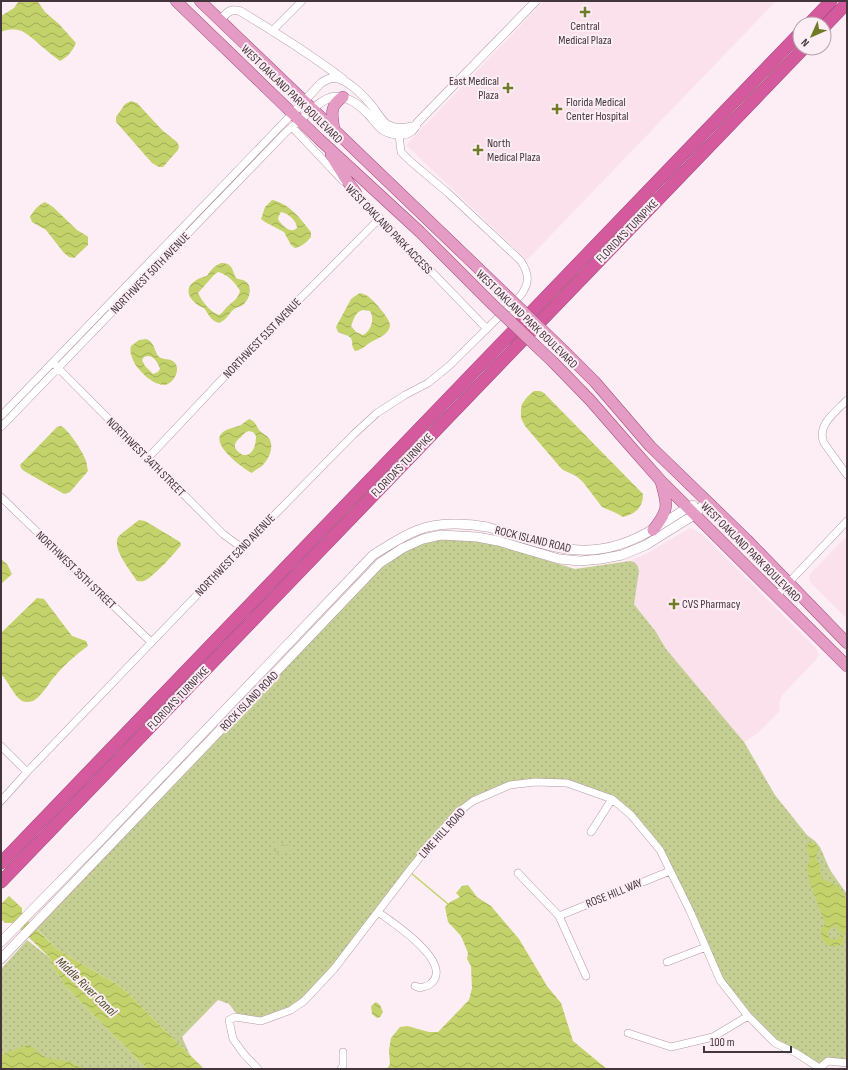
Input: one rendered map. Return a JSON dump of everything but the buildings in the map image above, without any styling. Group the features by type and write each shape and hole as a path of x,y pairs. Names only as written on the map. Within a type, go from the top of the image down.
{"highway":[{"path":"817,16 831,1"},
{"path":"832,19 847,3"},
{"name":"FLORIDA'S TURNPIKE","path":"1,863 792,41"},
{"name":"FLORIDA'S TURNPIKE","path":"1,882 796,56"}],"main road":[{"name":"WEST OAKLAND PARK BOULEVARD","path":"176,1 295,120 320,138 420,232 554,363 590,400 661,481 847,666"},
{"name":"WEST OAKLAND PARK BOULEVARD","path":"200,1 565,352 595,382 650,446 707,501 847,643"},
{"path":"334,129 332,109 336,102 343,97"},
{"path":"320,138 356,193"},
{"path":"653,530 664,515 666,509 667,502 661,481"},
{"name":"ROCK ISLAND ROAD","path":"1,942 373,555 398,539 420,529 440,525 473,525 488,527 559,548 579,550 600,549 621,545 641,537 707,501"},
{"name":"ROCK ISLAND ROAD","path":"1,959 380,563 403,548 423,539 441,535 458,535 498,541 559,558 580,561 601,559 622,555 642,548 659,538 691,511"}],"street":[{"path":"273,30 302,1"},
{"path":"295,120 322,102 332,98 343,97 362,108 384,131 399,135 409,132 413,130 536,1"},
{"path":"220,20 234,9 240,11 273,30 348,83 367,100 387,125 396,128 416,126"},
{"path":"295,120 304,101 325,80 334,78 348,83"},
{"name":"WEST OAKLAND PARK ACCESS","path":"295,120 340,179 356,193 487,329"},
{"name":"NORTHWEST 50TH AVENUE","path":"1,427 55,366 92,321 131,280 203,206 295,120"},
{"name":"NORTHWEST 50TH AVENUE","path":"1,416 98,327 286,132 295,120"},
{"name":"NORTHWEST 52ND AVENUE","path":"1,801 151,642 353,435 377,413 405,395 428,383 450,366 521,295 525,289 527,277 526,269 521,261 448,193 401,152 399,135"},
{"path":"203,206 209,212"},
{"name":"NORTHWEST 51ST AVENUE","path":"147,459 257,342 380,218"},
{"path":"168,242 174,248"},
{"path":"131,280 137,286"},
{"path":"92,321 98,327"},
{"name":"NORTHWEST 34TH STREET","path":"55,366 223,534 242,548"},
{"path":"847,400 824,424 822,438 847,475"},
{"name":"NORTHWEST 35TH STREET","path":"1,497 151,642"},
{"path":"776,596 847,521"},
{"path":"1,746 27,772"},
{"name":"LIME HILL ROAD","path":"258,1069 243,1053 233,1038 229,1020 235,1018 261,1021 291,1010 304,1001 334,969 409,871 457,813 472,801 510,785 535,782 567,783 612,799 631,815 645,830 660,850 690,911 720,980 748,1016 775,1043 796,1053 820,1069 828,1062 847,1063"},
{"path":"591,832 612,799"},
{"name":"ROSE HILL WAY","path":"559,916 670,871"},
{"path":"518,873 559,916 586,976"},
{"path":"378,912 412,937 430,956 436,968 435,978 429,985 420,988 415,986"},
{"path":"667,962 706,947"},
{"path":"628,1033 671,1047 713,1037 748,1016"},
{"path":"341,1069 343,1065 343,1052"}],"shaded area":[{"name":"Florida Medical Center Hospital","path":"544,1 776,1 527,260 406,145"},
{"path":"690,528 702,534 816,648 819,655 783,694 779,703 780,711 758,733 744,742 666,649 656,632 634,603 639,571 638,566 634,562 630,561 648,553"},
{"path":"847,536 847,619 811,583 809,579 810,574"}],"green space":[{"path":"458,537 504,546 575,569 630,561 636,564 639,571 634,604 656,632 666,649 744,742 775,795 807,835 820,847 830,870 847,894 847,1063 828,1061 820,1068 775,1043 720,980 660,850 612,799 567,783 510,785 457,813 304,1001 261,1021 236,1013 229,1004 218,1000 182,1037 190,1055 123,988 57,949 35,927 381,566 420,541"},
{"path":"275,841 285,845 292,844 292,849 280,855 270,847"},
{"path":"27,940 50,958 51,964 66,987 147,1069 1,1069 1,969"}],"water":[{"path":"19,1 38,2 45,12 59,24 76,43 72,51 60,61 25,33 14,29 1,32 1,16 14,8"},
{"path":"131,101 137,103 163,131 177,142 179,146 178,150 163,167 159,167 152,163 116,122 116,117 125,104"},
{"path":"272,200 289,208 311,232 311,237 304,244 295,248 291,245 284,232 261,219 265,207","holes":["281,212 294,220 297,228 289,230 280,222 278,219 279,216"]},
{"path":"45,202 53,207 77,230 88,237 88,245 74,258 69,257 64,253 46,230 32,222 30,217 38,206"},
{"path":"219,264 228,264 233,270 236,278 248,283 250,292 248,299 244,304 234,309 219,323 212,319 204,308 192,300 189,288 198,279 207,276 213,268","holes":["218,272 231,279 240,291 236,299 219,315 207,306 198,293"]},
{"path":"360,293 369,297 376,304 388,319 390,326 382,336 362,349 355,351 351,338 338,332 336,327 351,299","holes":["360,311 370,311 372,318 370,328 363,335 356,332 351,326 355,316"]},
{"path":"146,339 152,343 157,354 161,358 172,360 175,363 177,366 177,373 171,382 165,385 152,381 144,375 135,364 130,348 139,340","holes":["148,356 156,360 160,369 158,372 153,374 145,366 142,360 144,357"]},
{"path":"534,391 544,393 643,494 642,503 638,510 623,517 602,507 583,482 576,476 560,467 525,426 521,418 522,404"},
{"path":"249,419 254,422 260,431 269,438 271,443 271,451 266,461 252,473 224,450 219,439 223,432 241,425","holes":["249,431 253,432 256,436 253,450 249,454 243,455 237,451 235,444 246,433"]},
{"path":"61,426 72,436 79,447 86,461 88,471 70,492 64,494 24,471 20,465 57,427"},
{"path":"139,520 145,521 180,542 181,545 159,569 145,581 137,581 122,559 117,546 119,536"},
{"path":"1,559 7,564 12,574 1,584"},
{"path":"37,598 44,599 72,636 86,641 88,646 63,667 39,697 33,701 25,702 16,695 1,674 1,633"},
{"path":"812,842 818,847 816,860 821,865 820,872 822,879 833,883 841,890 845,897 847,906 847,926 843,935 844,942 839,946 827,945 821,937 821,930 825,923 810,884 807,867 810,860 807,845","holes":["834,926 841,933 840,937 835,940 829,938 828,935 828,931"]},
{"path":"468,885 477,897 491,906 519,939 547,986 561,1003 573,1041 607,1069 387,1069 390,1064 389,1050 391,1038 400,1027 407,1026 429,1032 438,1032 469,1000 472,988 471,966 467,959 468,953 461,936 448,922 445,907 450,902 460,897 456,893 462,886"},
{"name":"Middle River Canal","path":"9,896 22,908 22,915 57,949 123,988 204,1069 147,1069 66,987 51,964 50,958 14,923 5,923 1,919 1,904"},
{"path":"376,1002 380,1005 383,1012 380,1017 377,1018 372,1014 371,1006"},
{"path":"27,1045 34,1048 47,1058 68,1061 85,1069 1,1069 1,1055"}],"waterway":[{"path":"411,873 448,904"}],"place":[{"name":"Central Medical Plaza","path":"585,12"},
{"name":"East Medical Plaza","path":"508,88"},
{"name":"Florida Medical Center Hospital","path":"557,109"},
{"name":"North Medical Plaza","path":"478,150"},
{"name":"CVS Pharmacy","path":"674,604"}]}
